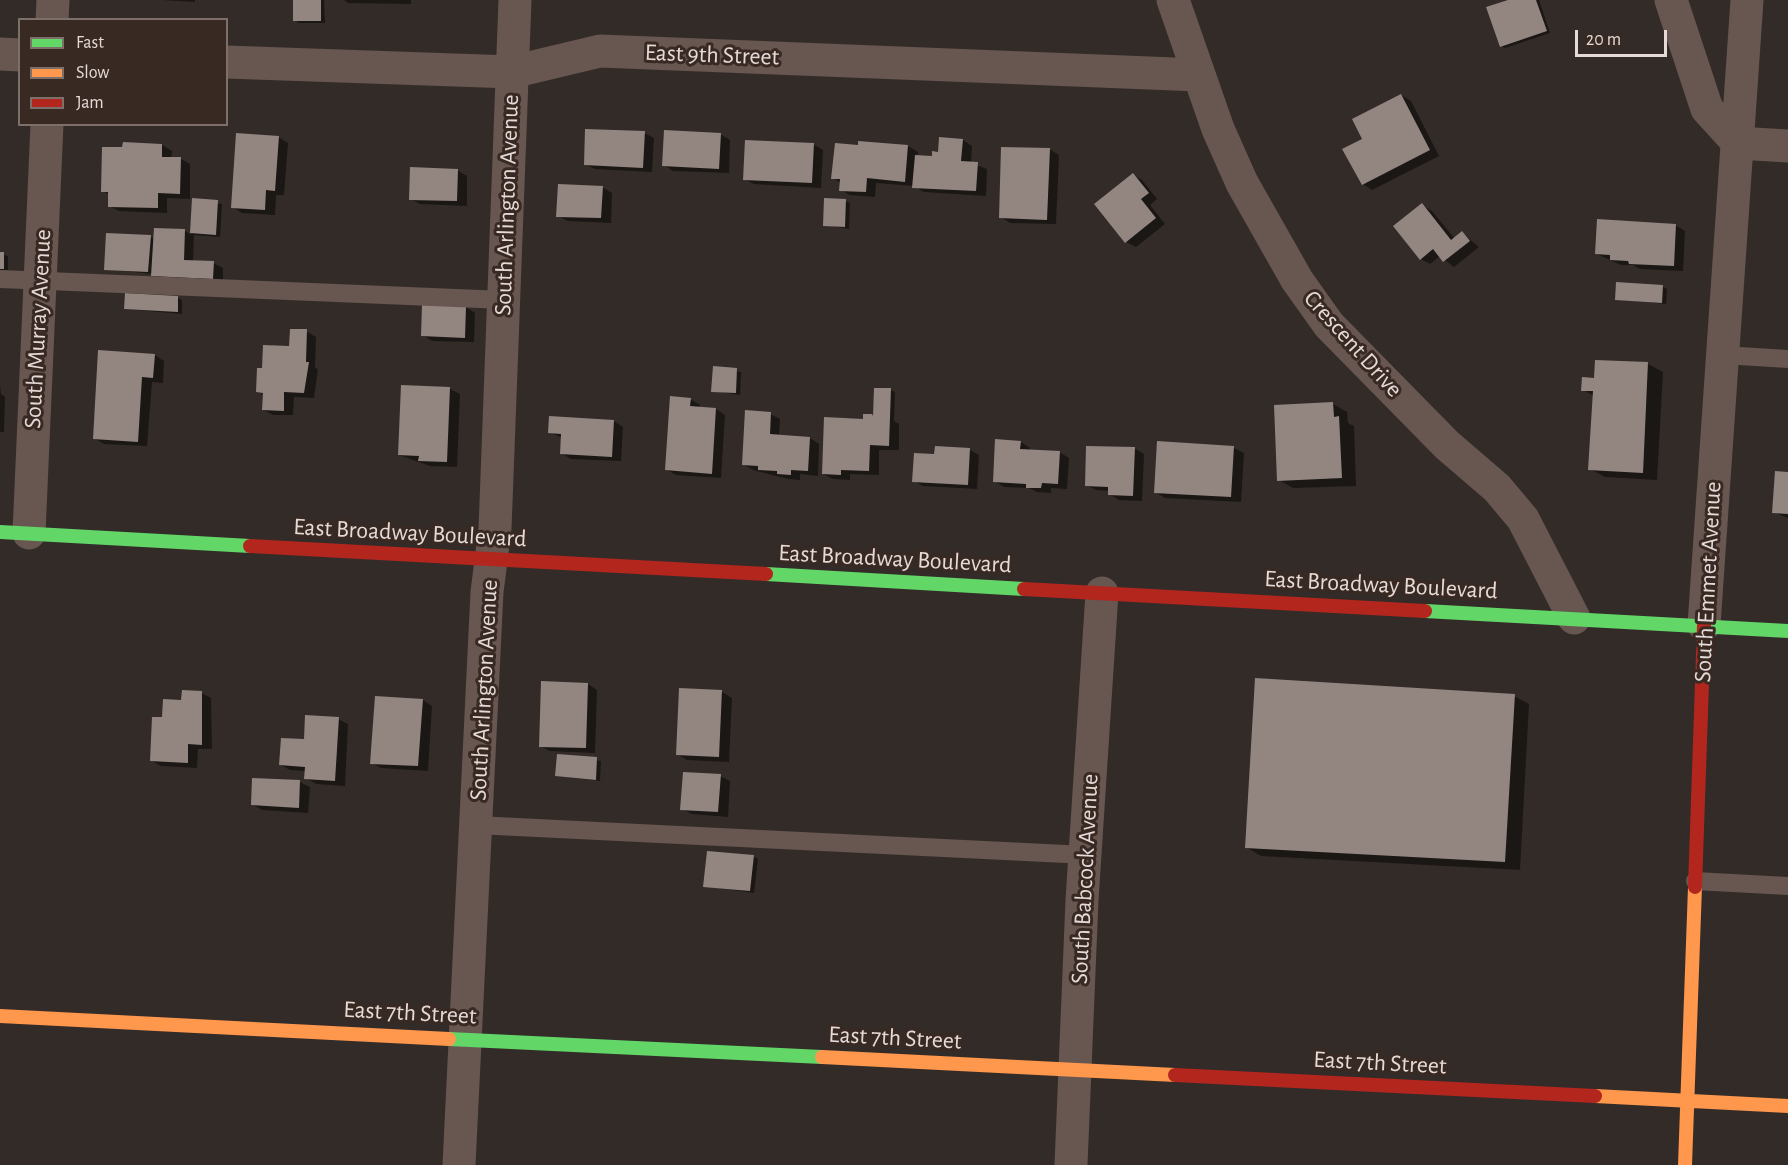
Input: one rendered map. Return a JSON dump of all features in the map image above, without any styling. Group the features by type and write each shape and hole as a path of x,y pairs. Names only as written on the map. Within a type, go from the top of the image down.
{"main road":[{"name":"East Broadway Boulevard","path":"14,532 492,561 1102,592 1788,631"},
{"name":"South Emmet Avenue","path":"1685,1165 1704,625"},
{"name":"East 7th Street","path":"0,1016 1788,1106"}],"street":[{"path":"52,0 52,18"},
{"name":"South Arlington Avenue","path":"459,1165 487,592 492,561 515,0"},
{"name":"Crescent Drive","path":"1173,0 1218,129 1242,183 1297,280 1329,325 1447,445 1497,488 1523,519 1574,618"},
{"path":"1671,0 1707,109 1738,143 1788,146"},
{"name":"South Emmet Avenue","path":"1704,625 1747,0"},
{"name":"East 9th Street","path":"228,62 512,72 600,51 1199,75"},
{"path":"0,54 18,55"},
{"name":"South Murray Avenue","path":"14,532 40,281 47,126"},
{"name":"South Babcock Avenue","path":"1071,1165 1102,592"}],"lane":[{"path":"0,279 504,300"},
{"path":"1723,355 1788,359"},
{"path":"476,825 1086,855"},
{"path":"1695,881 1788,886"}],"building":[{"path":"293,0 321,0 321,21 293,21"},
{"path":"1508,0 1536,0 1547,31 1500,47 1486,7"},
{"path":"1401,94 1430,150 1362,185 1342,149 1362,139 1352,119"},
{"path":"585,129 645,131 643,168 584,165"},
{"path":"664,130 721,133 719,169 662,166"},
{"path":"236,133 279,136 275,191 266,190 265,210 231,208"},
{"path":"939,137 963,139 961,161 978,162 976,191 912,188 915,155 932,156 932,151 938,152"},
{"path":"745,140 814,143 812,183 743,180"},
{"path":"858,141 908,145 905,182 867,178 866,192 839,191 840,179 831,179 835,143 858,145"},
{"path":"123,142 162,144 162,157 181,157 180,194 158,193 158,208 108,207 108,192 101,192 102,147 122,147"},
{"path":"1001,147 1050,148 1047,220 999,218"},
{"path":"410,167 458,169 457,201 409,200"},
{"path":"1133,173 1149,193 1141,199 1156,218 1125,243 1094,204"},
{"path":"558,184 603,186 601,218 556,217"},
{"path":"192,198 218,200 216,235 190,233"},
{"path":"824,198 846,199 845,227 823,226"},
{"path":"1422,203 1451,240 1462,231 1470,241 1443,262 1433,249 1420,260 1393,226"},
{"path":"1597,219 1676,224 1674,266 1629,264 1628,261 1610,260 1610,255 1595,254"},
{"path":"154,228 185,229 184,260 214,261 213,279 151,276"},
{"path":"106,233 151,235 148,272 104,270"},
{"path":"0,252 4,252 4,269 0,269"},
{"path":"1616,282 1663,285 1662,303 1615,300"},
{"path":"125,293 178,296 178,312 124,309"},
{"path":"422,305 466,306 465,338 421,336"},
{"path":"290,329 307,329 306,362 309,362 304,393 284,392 284,411 262,410 263,393 256,392 257,368 262,368 263,345 289,346"},
{"path":"98,350 155,354 153,378 142,377 138,442 93,439"},
{"path":"1595,360 1648,362 1643,473 1588,470 1593,391 1581,391 1582,377 1594,378"},
{"path":"713,366 737,368 736,393 711,392"},
{"path":"401,385 450,387 447,462 418,461 419,456 398,455"},
{"path":"874,388 891,388 889,446 870,445 869,471 841,470 841,475 822,474 824,417 863,419 863,414 873,416"},
{"path":"670,396 691,398 690,406 716,408 712,474 665,470"},
{"path":"1333,402 1334,417 1339,416 1342,478 1277,481 1274,405"},
{"path":"745,410 771,412 770,434 810,437 808,471 791,470 791,475 777,474 777,471 758,470 758,466 742,465"},
{"path":"549,416 614,420 612,457 560,454 561,434 548,433"},
{"path":"995,439 1021,441 1020,449 1060,451 1058,484 1042,483 1041,488 1026,488 1026,484 993,482"},
{"path":"1157,441 1234,446 1231,497 1154,493"},
{"path":"935,446 970,448 968,485 912,482 914,453 934,454"},
{"path":"1086,446 1135,447 1133,496 1108,495 1108,487 1085,486"},
{"path":"1775,471 1788,472 1788,514 1772,513"},
{"path":"1255,678 1515,694 1505,862 1245,848"},
{"path":"541,681 588,683 586,748 539,747"},
{"path":"679,688 722,690 719,757 676,755"},
{"path":"182,690 202,691 202,745 188,744 188,763 150,761 152,717 162,717 163,699 181,700"},
{"path":"375,696 423,699 418,766 370,764"},
{"path":"305,715 339,717 335,781 304,779 305,767 279,765 281,738 304,739"},
{"path":"557,754 597,757 596,780 555,776"},
{"path":"683,772 721,774 718,812 680,810"},
{"path":"252,778 300,780 299,808 251,805"},
{"path":"707,851 754,855 750,891 703,887"}],"traffic: fast":[{"path":"0,532 250,546"},
{"path":"766,574 1024,589"},
{"path":"1425,611 1788,631"},
{"path":"449,1039 822,1057"}],"traffic: slow":[{"path":"1685,1165 1695,887"},
{"path":"0,1016 449,1039"},
{"path":"822,1057 1175,1075"},
{"path":"1595,1096 1788,1106"}],"traffic: jam":[{"path":"250,546 766,574"},
{"path":"1024,589 1425,611"},
{"path":"1695,887 1704,625"},
{"path":"1175,1075 1595,1096"}]}
